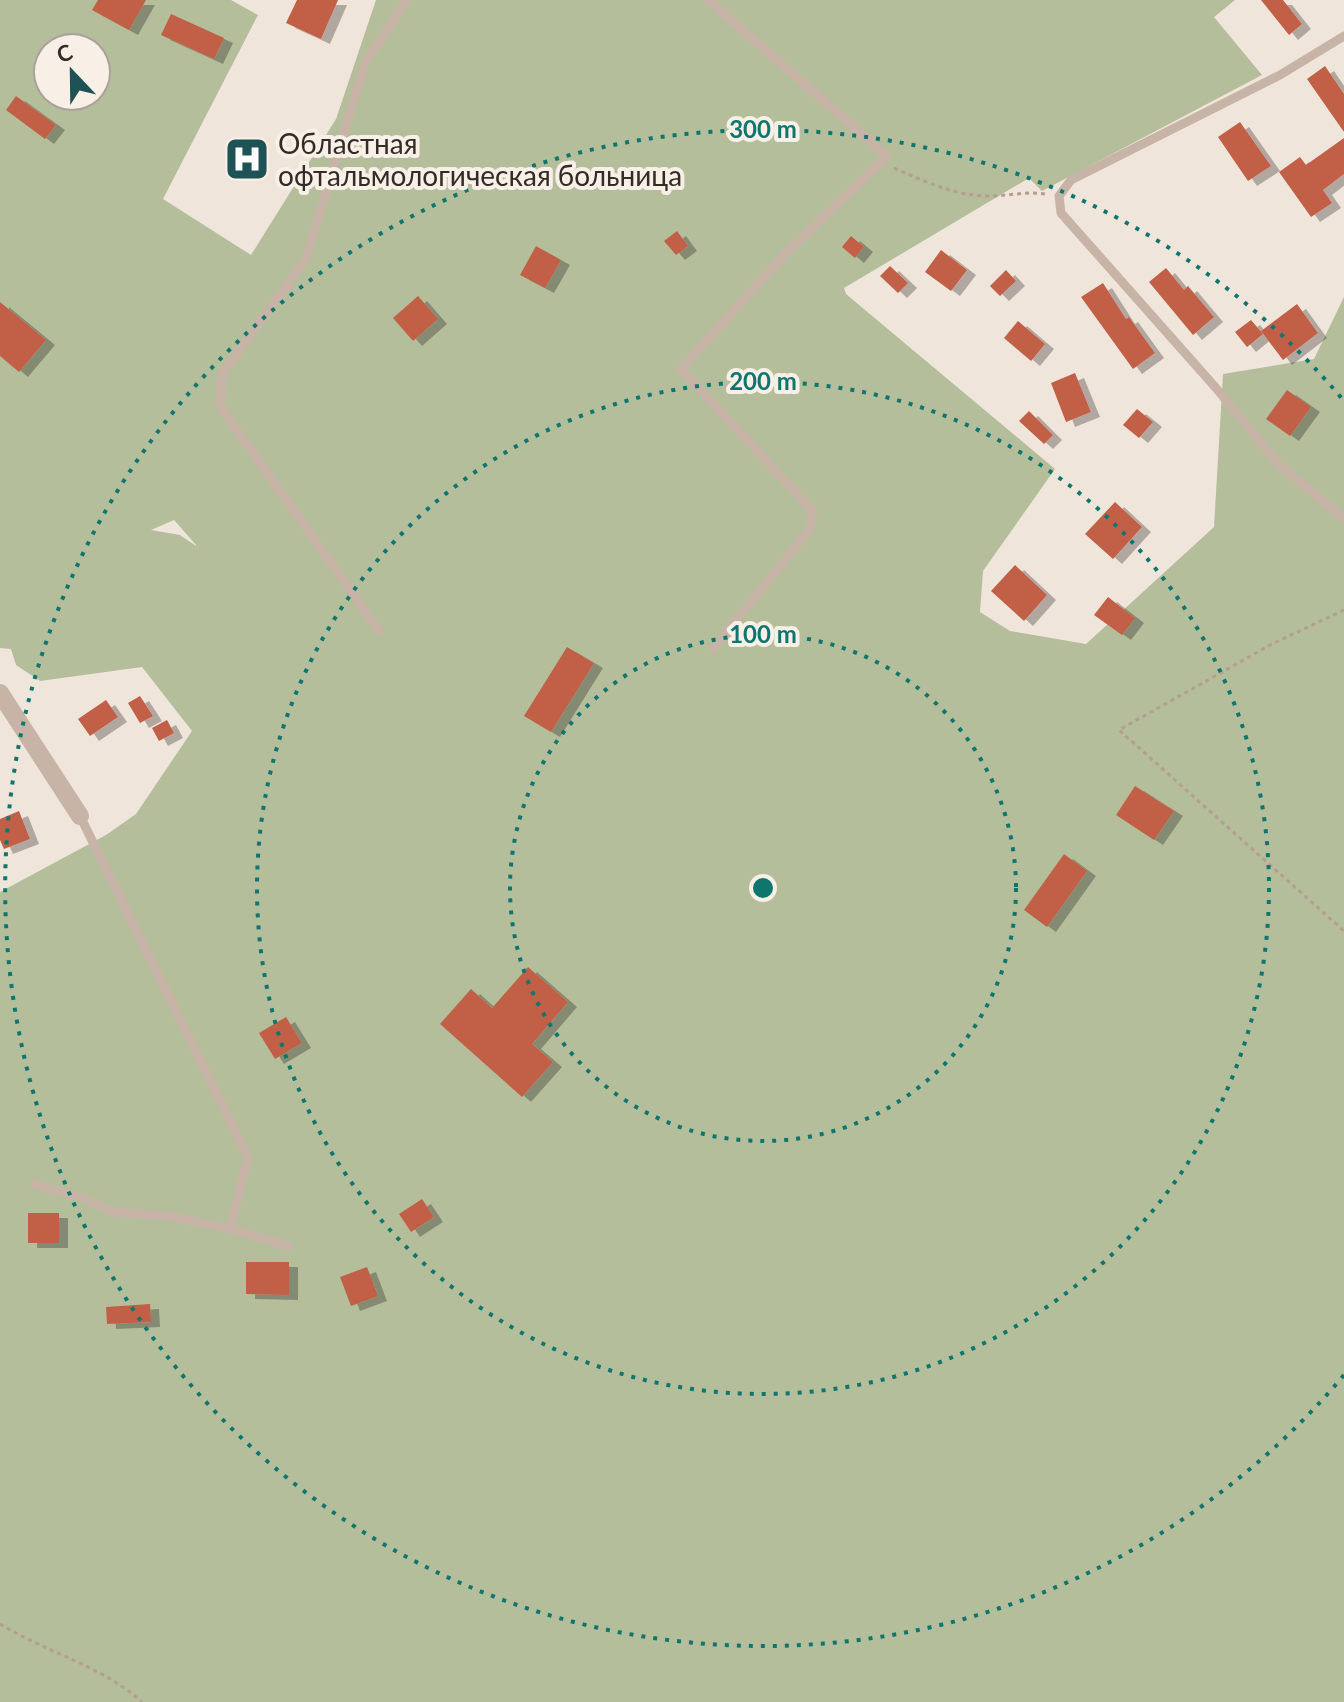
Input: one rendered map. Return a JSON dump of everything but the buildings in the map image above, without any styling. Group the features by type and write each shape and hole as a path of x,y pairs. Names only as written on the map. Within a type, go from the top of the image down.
{"street":[{"path":"0,693 80,816"}],"lane":[{"path":"379,631 220,406 222,374 306,259 365,63 407,0"},
{"path":"708,0 887,156 785,254 681,369 813,511 810,529 713,649"},
{"path":"1344,36 1280,75 1071,180 1059,196 1061,213 1216,388 1279,465 1344,518"},
{"path":"80,816 248,1157 230,1229"},
{"path":"35,1185 81,1197 113,1212 169,1216 288,1246"}],"path":[{"path":"887,156 890,167 962,195 993,197 1029,192 1059,196"},
{"path":"1344,610 1272,644 1119,730 1344,931"},
{"path":"0,1624 121,1683 142,1702"}],"green space":[{"path":"0,0 231,0 258,15 163,199 251,255 336,119 376,0 1235,0 1214,17 1262,75 1042,191 1029,178 844,288 846,294 1055,469 983,571 980,612 1010,631 1086,644 1214,527 1223,374 1314,359 1344,297 1344,1702 0,1702 0,892 106,835 136,814 192,731 142,667 40,681 16,665 11,649 0,648","holes":["174,520 196,545 180,535 151,530"]}],"place":[{"name":"Областная офтальмологическая больница","path":"247,159"}]}
